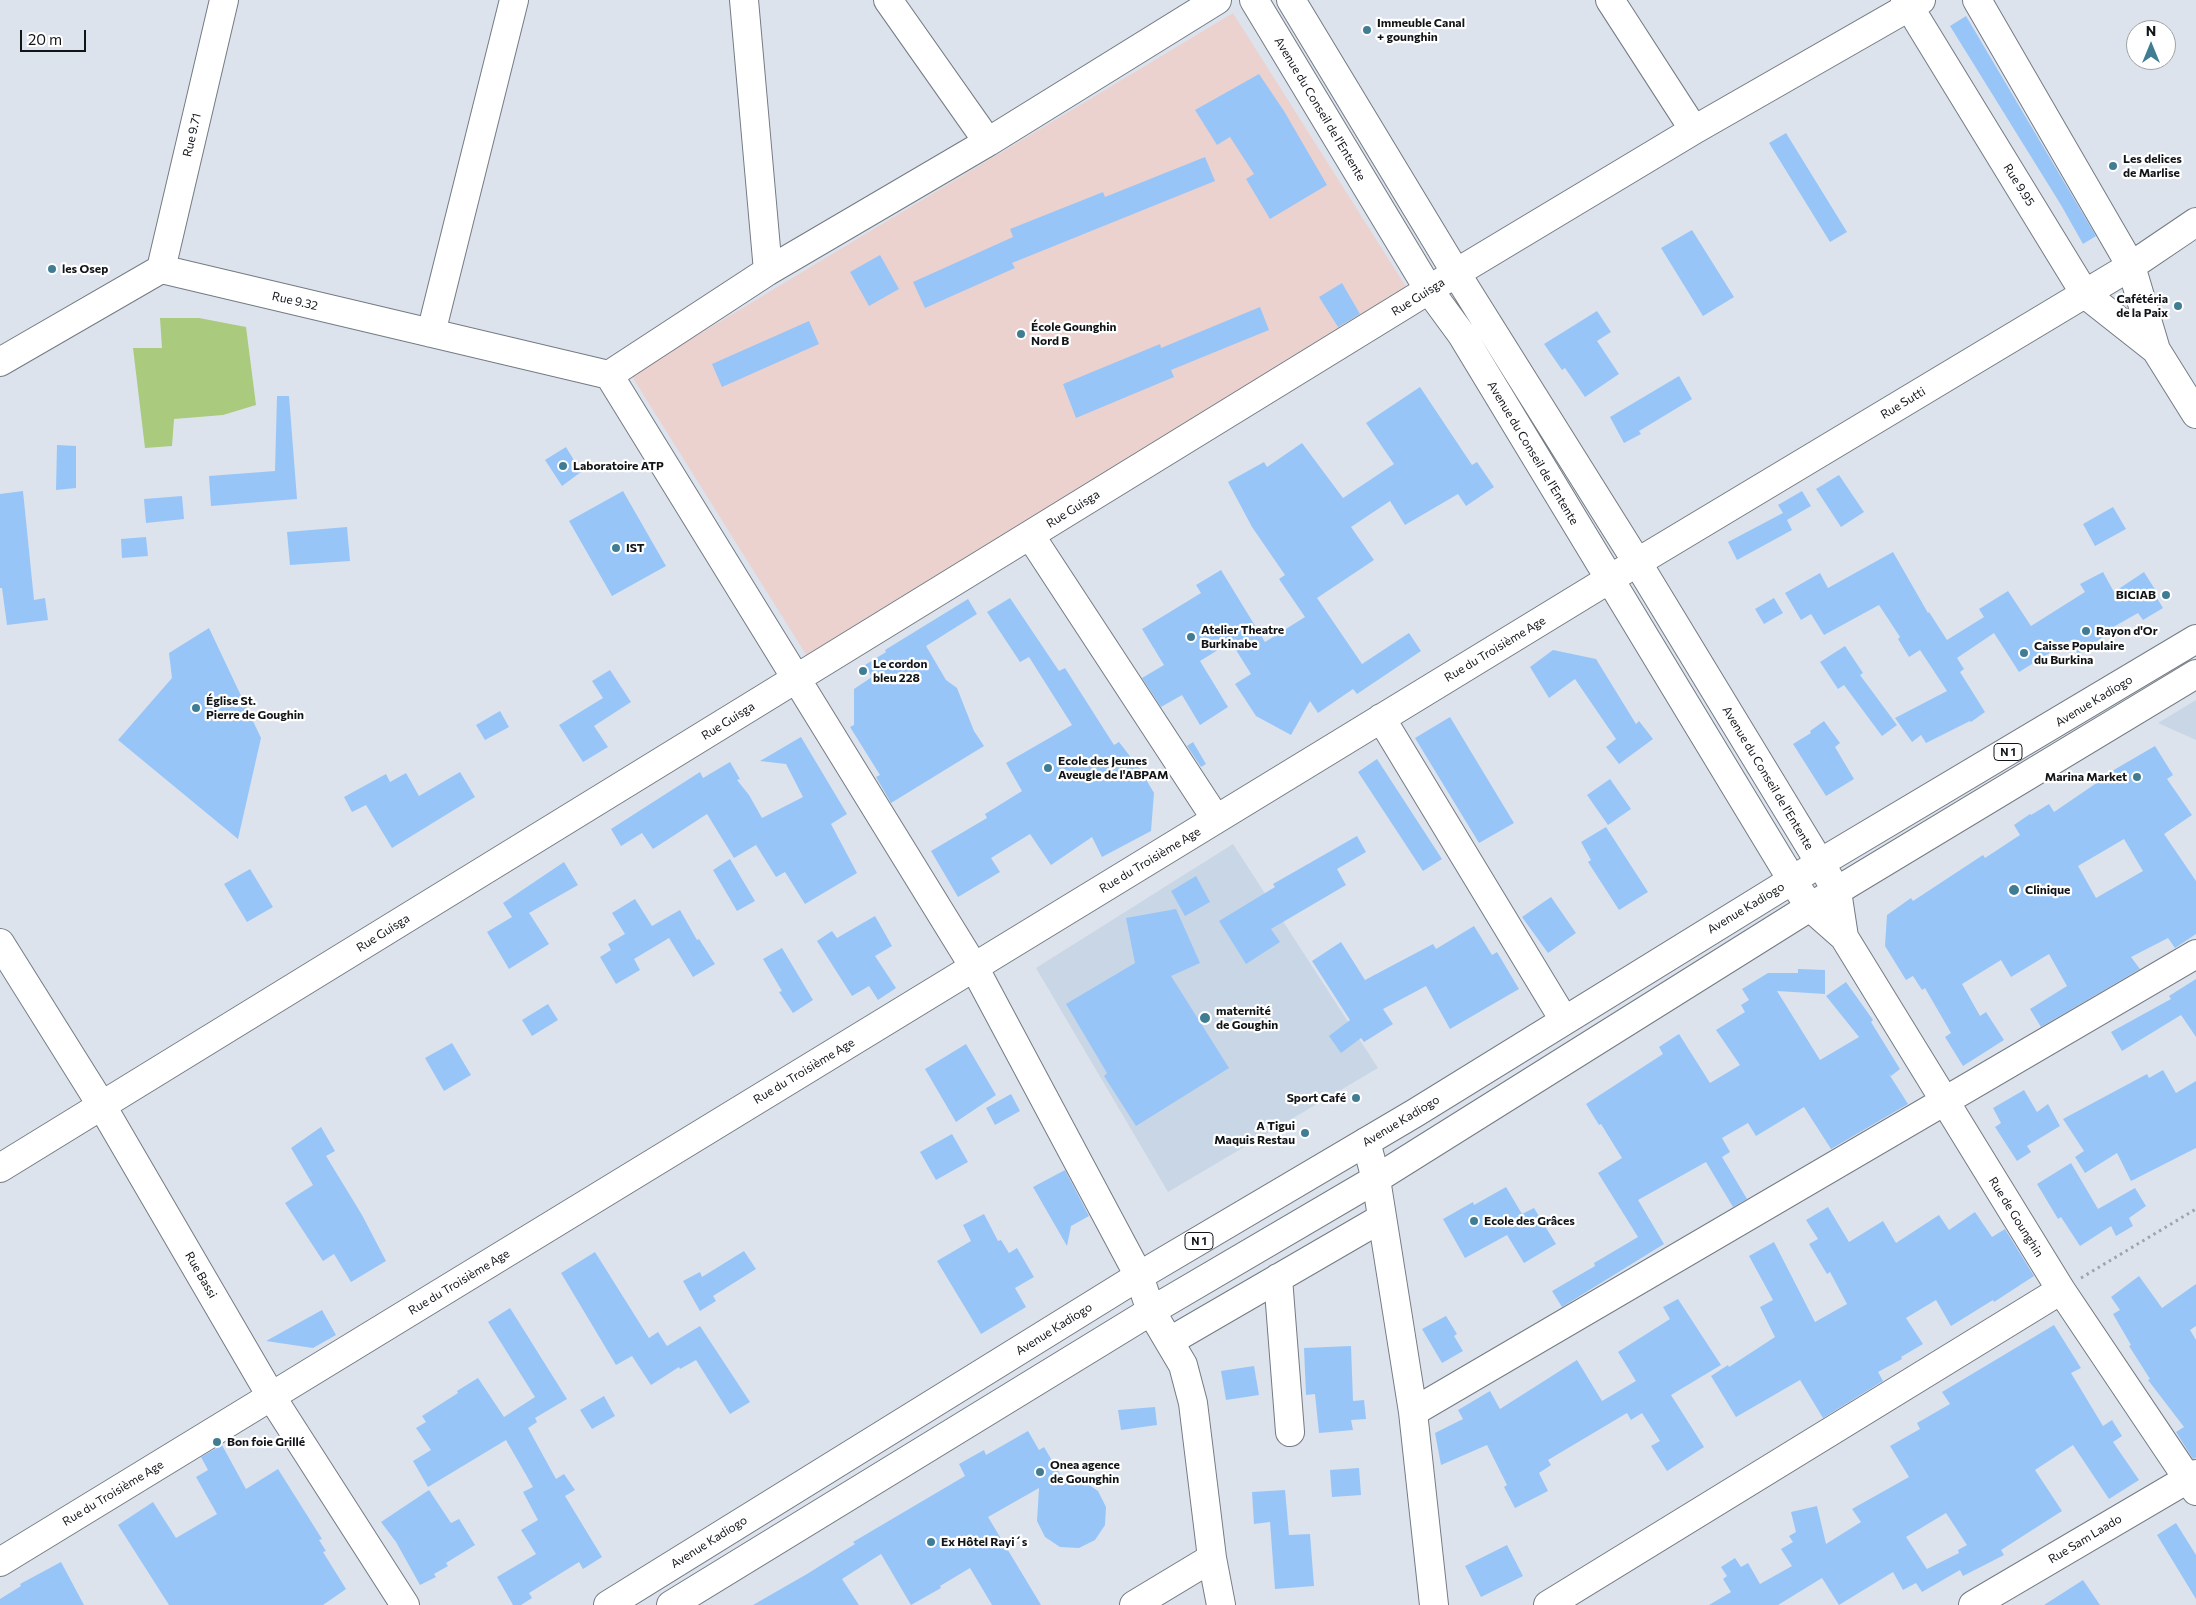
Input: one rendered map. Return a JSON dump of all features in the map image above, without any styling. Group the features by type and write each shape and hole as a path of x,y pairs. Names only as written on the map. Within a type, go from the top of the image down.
{"main road":[{"name":"Rue 9.71","path":"161,269 224,0"},
{"path":"431,333 514,0"},
{"path":"744,0 768,271"},
{"path":"888,0 988,142"},
{"path":"1217,0 988,142 768,271 609,375 974,967 1139,1276 1151,1311 1183,1365 1193,1403 1212,1558 1221,1605"},
{"name":"Avenue du Conseil de l'Entente","path":"1254,0 1428,290 1462,336 1608,580 1810,907"},
{"name":"Avenue du Conseil de l'Entente","path":"1291,0 1456,273 1638,562 1837,891"},
{"path":"1610,0 1694,130"},
{"name":"Rue 9.95","path":"1977,0 2131,266 2156,350 2196,414"},
{"name":"Rue Guisga","path":"0,1168 1428,290 1912,2"},
{"name":"Rue 9.95","path":"1912,2 2085,294 2156,350"},
{"name":"Rue Sutti","path":"1608,580 2131,266 2196,222"},
{"name":"Rue 9.32","path":"161,269 609,375"},
{"path":"0,362 161,269"},
{"path":"1030,536 1216,819"},
{"name":"Rue du Troisième Age","path":"0,1562 1608,580"},
{"name":"Avenue Kadiogo","path":"608,1605 1139,1276 1366,1142 1820,863 2196,639"},
{"name":"N 1","path":"672,1605 1151,1311 1376,1179 1810,907 2196,674"},
{"path":"1381,718 1564,1020"},
{"name":"Rue de Gounghin","path":"1837,891 1844,936"},
{"name":"Rue de Gounghin","path":"1810,907 1844,936 2061,1290 2193,1481"},
{"name":"Rue Bassi","path":"0,943 102,1106 272,1396 405,1605"},
{"path":"1413,1412 2196,954"},
{"path":"1366,1142 1376,1179 1413,1412 1434,1605"},
{"path":"1170,1341 1382,1218"},
{"path":"1278,1278 1290,1432"},
{"path":"1548,1605 2061,1290"},
{"name":"Rue Sam Laado","path":"1973,1605 2193,1481"},
{"path":"1134,1605 1212,1558"}],"path":[{"path":"2061,1290 2196,1209"}],"shaded area":[{"name":"École Gounghin Nord B","path":"1233,13 1410,293 810,661 631,375"},
{"path":"2196,700 2196,740 2158,723"},
{"name":"maternité de Goughin","path":"1233,844 1378,1068 1168,1192 1036,968"}],"green space":[{"path":"160,318 199,318 246,327 256,405 223,415 174,419 172,446 145,448 133,348 162,348"}],"building":[{"path":"1966,16 2096,236 2083,244 2061,205 1950,26"},
{"path":"1259,74 1284,111 1327,185 1270,219 1246,179 1254,174 1230,137 1217,145 1195,110"},
{"path":"1786,133 1847,232 1830,242 1769,143"},
{"path":"1205,157 1215,181 1012,263 1015,268 925,308 913,282 1013,237 1010,229 1103,192 1105,197"},
{"path":"1692,230 1734,297 1703,316 1661,248"},
{"path":"880,255 899,289 869,306 850,272"},
{"path":"1342,283 1360,314 1338,327 1319,297"},
{"path":"1260,307 1269,330 1171,370 1174,377 1076,418 1063,384 1160,344 1161,348"},
{"path":"1597,311 1611,332 1597,341 1619,374 1585,397 1565,368 1562,370 1544,344"},
{"path":"809,321 819,344 722,387 712,364"},
{"path":"1679,376 1692,399 1639,431 1641,434 1624,443 1610,417"},
{"path":"1420,387 1472,465 1477,462 1494,487 1466,506 1458,494 1405,525 1390,501 1351,527 1374,560 1317,598 1362,664 1409,633 1421,651 1357,694 1353,689 1318,713 1310,701 1291,735 1256,716 1235,684 1251,674 1231,642 1200,661 1228,707 1200,725 1182,695 1161,707 1142,678 1164,665 1142,629 1201,593 1196,585 1221,570 1265,642 1305,617 1279,579 1285,575 1252,527 1228,482 1264,462 1267,467 1302,443 1343,498 1394,464 1366,423"},
{"path":"277,396 289,396 297,499 211,506 209,476 275,471"},
{"path":"57,445 76,446 76,488 56,490"},
{"name":"Laboratoire ATP","path":"566,447 581,472 562,486 545,460"},
{"path":"1839,475 1864,512 1841,527 1816,489"},
{"path":"23,491 34,600 45,598 48,620 7,625 2,588 0,588 0,494"},
{"path":"623,491 666,566 612,596 569,521"},
{"path":"1802,491 1811,506 1787,520 1792,530 1737,560 1728,542 1783,513 1778,505"},
{"path":"182,496 184,519 146,523 144,499"},
{"path":"2113,507 2126,529 2095,546 2083,524"},
{"path":"347,527 350,561 290,565 287,532"},
{"path":"146,537 148,556 122,558 121,539"},
{"path":"1893,552 1928,613 1947,640 1984,617 1979,609 2008,591 2031,626 2085,592 2080,584 2103,572 2114,592 2144,572 2156,591 2154,593 2163,608 2143,620 2138,613 2101,634 2103,637 2078,654 2069,641 2019,672 1994,633 1957,658 1964,669 1960,672 1985,712 1971,722 1926,743 1921,735 1912,742 1895,718 1947,691 1920,650 1909,657 1898,639 1900,637 1879,605 1824,635 1811,614 1801,620 1785,593 1820,573 1828,588"},
{"path":"1010,598 1059,671 1065,668 1114,745 1119,742 1140,769 1154,793 1151,831 1102,857 1092,837 1051,865 1030,834 991,858 1000,872 958,897 931,851 987,818 985,814 1022,791 1006,763 1072,725 1029,657 1020,662 987,612"},
{"path":"1774,598 1783,613 1764,624 1755,609"},
{"path":"968,599 977,614 926,646 946,680 957,688 974,731 984,746 891,803 876,777 880,775 850,727 854,725 854,689 872,677 865,665 886,652 885,650"},
{"name":"Église St. Pierre de Goughin","path":"209,628 261,738 238,839 118,740 172,678 169,653"},
{"path":"1845,646 1863,673 1860,675 1897,725 1882,736 1844,685 1838,689 1820,662"},
{"path":"1553,650 1596,659 1636,724 1639,721 1653,739 1619,764 1606,747 1616,739 1575,679 1549,698 1530,667"},
{"path":"610,670 631,702 594,726 608,747 583,762 559,725 603,698 592,681"},
{"path":"500,711 509,727 485,740 476,725"},
{"path":"1450,717 1514,823 1479,843 1415,738"},
{"path":"1824,721 1840,743 1835,747 1854,779 1826,796 1793,744 1811,733 1810,731"},
{"path":"801,737 847,814 831,824 857,873 805,904 785,872 776,877 756,845 734,858 707,814 653,849 642,833 621,846 611,829 700,772 703,778 730,762 740,779 737,780 749,795 762,818 803,797 786,764 760,761"},
{"path":"1193,742 1206,764 1201,767 1187,746"},
{"path":"2155,746 2173,775 2167,779 2192,815 2164,834 2196,881 2196,934 2175,948 2168,938 2131,957 2140,969 2041,1027 2030,1009 2067,986 2049,954 2011,977 2001,960 1962,984 1980,1016 1986,1012 2004,1040 1963,1066 1945,1037 1951,1033 1925,988 1922,990 1913,976 1906,980 1885,946 1887,915 1911,898 1913,901 1983,855 1985,858 2020,835 2014,825 2030,814 2049,804 2054,812 2101,780 2100,778","holes":["2124,839 2143,871 2096,898 2078,866"]},
{"path":"1377,759 1442,859 1423,871 1358,772"},
{"path":"460,772 475,797 392,848 366,805 352,812 344,797 386,774 390,782 406,773 419,796"},
{"path":"1610,779 1631,809 1608,825 1587,795"},
{"path":"1606,827 1648,892 1619,910 1588,862 1591,860 1581,842"},
{"path":"1357,836 1366,852 1337,869 1346,885 1271,929 1280,942 1246,964 1219,921 1275,887 1273,884"},
{"path":"730,859 755,901 737,911 713,870"},
{"path":"564,862 578,885 529,913 549,944 509,969 487,932 512,917 503,903"},
{"path":"250,869 273,907 247,922 224,884"},
{"path":"1196,876 1210,902 1185,916 1171,891"},
{"path":"1551,897 1576,933 1548,953 1522,917"},
{"path":"635,899 652,926 680,910 697,940 699,939 715,964 693,977 669,938 634,959 640,970 616,984 600,957 611,950 608,944 625,934 612,913"},
{"path":"1176,909 1200,963 1171,976 1229,1068 1136,1126 1104,1076 1107,1073 1066,1004 1135,963 1126,918"},
{"path":"875,916 892,946 875,956 896,988 878,1000 869,986 852,996 817,941 832,931 837,938"},
{"path":"1474,926 1492,955 1497,952 1519,989 1450,1029 1426,986 1383,1009 1393,1024 1364,1042 1361,1038 1341,1053 1329,1036 1350,1020 1312,961 1341,942 1365,980 1433,944 1436,949"},
{"path":"782,948 813,1000 793,1013 779,992 782,991 763,959"},
{"path":"1798,969 1825,970 1825,994 1777,991 1820,1060 1859,1037 1826,996 1846,982 1873,1020 1871,1022 1900,1069 1891,1076 1889,1074 1908,1104 1831,1149 1804,1107 1756,1136 1748,1123 1722,1138 1730,1152 1722,1157 1747,1199 1733,1207 1706,1162 1638,1200 1664,1244 1562,1307 1552,1291 1595,1266 1594,1263 1638,1237 1598,1173 1622,1158 1586,1104 1663,1054 1659,1047 1679,1034 1710,1083 1740,1065 1716,1030 1745,1012 1741,1005 1749,1000 1742,989 1768,973 1798,973"},
{"path":"2196,979 2196,1037 2181,1015 2122,1051 2111,1032 2171,999 2169,996"},
{"path":"548,1004 558,1020 532,1036 522,1020"},
{"path":"452,1043 471,1075 444,1091 425,1058"},
{"path":"966,1044 996,1095 956,1122 925,1069"},
{"path":"2163,1070 2176,1093 2196,1081 2196,1148 2131,1181 2117,1153 2085,1173 2075,1157 2084,1151 2063,1119 2147,1074 2149,1078"},
{"path":"2024,1090 2037,1112 2048,1104 2060,1126 2027,1146 2031,1152 2017,1161 1995,1127 2001,1123 1993,1108"},
{"path":"1011,1094 1020,1111 995,1125 986,1108"},
{"path":"321,1127 335,1151 326,1156 362,1215 386,1261 351,1282 334,1254 323,1261 285,1203 313,1185 291,1148"},
{"path":"952,1134 968,1162 936,1180 920,1152"},
{"path":"2071,1163 2098,1209 2135,1188 2146,1206 2129,1218 2133,1226 2116,1236 2111,1226 2080,1246 2061,1217 2058,1219 2037,1184"},
{"path":"1065,1170 1089,1216 1071,1226 1067,1246 1033,1187"},
{"path":"1506,1187 1522,1214 1534,1208 1556,1244 1524,1263 1507,1235 1465,1258 1443,1219 1473,1202 1474,1205"},
{"path":"1828,1207 1849,1242 1883,1221 1896,1243 1939,1215 1949,1230 1975,1212 1992,1237 2005,1229 2034,1276 1994,1302 1993,1300 1951,1326 1936,1300 1906,1318 1923,1344 1901,1357 1902,1359 1878,1372 1883,1381 1823,1418 1800,1380 1736,1417 1711,1376 1728,1365 1729,1367 1775,1337 1760,1307 1773,1300 1749,1256 1774,1242 1815,1322 1847,1304 1830,1272 1827,1274 1809,1244 1818,1239 1806,1220"},
{"path":"984,1214 998,1241 1001,1240 1009,1253 1017,1248 1034,1277 1015,1288 1026,1307 981,1334 937,1261 971,1241 963,1225"},
{"path":"744,1251 756,1269 713,1296 716,1301 700,1311 683,1281 700,1272 702,1277"},
{"path":"595,1252 649,1338 658,1332 667,1346 700,1326 750,1402 730,1414 696,1360 680,1369 679,1367 651,1385 632,1356 616,1365 561,1273"},
{"path":"2139,1276 2162,1308 2196,1284 2196,1326 2190,1330 2196,1340 2196,1458 2193,1459 2176,1432 2184,1427 2148,1380 2150,1379 2129,1346 2131,1345 2113,1314 2120,1310 2111,1297"},
{"path":"1678,1299 1721,1365 1671,1395 1704,1447 1667,1471 1651,1446 1660,1441 1642,1413 1631,1420 1627,1413 1548,1460 1551,1465 1539,1473 1548,1491 1515,1508 1504,1487 1507,1485 1487,1445 1441,1465 1435,1433 1463,1419 1458,1410 1490,1391 1500,1409 1577,1360 1602,1401 1636,1381 1618,1352 1670,1319 1663,1307"},
{"path":"510,1308 567,1399 535,1418 537,1422 528,1428 556,1479 564,1474 575,1490 565,1496 602,1557 583,1569 579,1562 529,1593 532,1598 521,1605 513,1605 497,1577 536,1554 521,1530 538,1520 523,1492 533,1487 506,1440 428,1487 413,1461 431,1450 416,1428 426,1422 422,1416 478,1378 504,1417 535,1397 488,1322"},
{"path":"322,1310 336,1335 313,1348 266,1341"},
{"path":"1446,1316 1457,1334 1454,1336 1463,1351 1442,1363 1422,1329"},
{"path":"2054,1325 2081,1368 2071,1373 2103,1426 2112,1420 2122,1436 2113,1442 2139,1480 2109,1499 2073,1445 2035,1470 2062,1511 2001,1550 2004,1555 1963,1576 1960,1570 1922,1592 1916,1583 1903,1590 1893,1572 1839,1605 1822,1578 1778,1605 1709,1605 1731,1592 1723,1579 1727,1576 1721,1567 1735,1558 1741,1567 1748,1563 1760,1584 1792,1566 1781,1549 1793,1542 1789,1536 1796,1532 1791,1512 1817,1506 1826,1544 1861,1522 1852,1509 1909,1477 1890,1446 1920,1429 1917,1423 1950,1404 1942,1392","holes":["1946,1513 1967,1545 1958,1550 1959,1553 1927,1569 1906,1537"]},
{"path":"1351,1346 1353,1401 1364,1400 1366,1419 1351,1420 1353,1430 1319,1433 1315,1394 1306,1395 1304,1348"},
{"path":"1254,1366 1259,1395 1226,1400 1221,1371"},
{"path":"604,1396 615,1416 592,1429 580,1410"},
{"path":"1155,1407 1157,1425 1121,1430 1118,1410"},
{"path":"1028,1431 1039,1450 1044,1447 1063,1479 1083,1481 1098,1491 1106,1507 1105,1525 1095,1540 1079,1548 1060,1547 1045,1537 1037,1521 1039,1488 988,1517 1041,1605 992,1605 970,1568 940,1586 941,1588 911,1605 881,1554 842,1579 859,1605 753,1605 855,1544 853,1542 965,1476 959,1464 984,1450 986,1455"},
{"path":"222,1445 246,1489 278,1469 322,1539 319,1540 326,1551 323,1552 346,1589 323,1605 169,1605 118,1525 153,1502 176,1538 217,1514 196,1477 208,1470 201,1457"},
{"path":"1359,1468 1361,1495 1332,1497 1330,1470"},
{"path":"429,1490 451,1523 459,1519 475,1545 446,1563 448,1566 434,1574 436,1577 420,1585 396,1542 381,1522"},
{"path":"1285,1490 1289,1535 1310,1534 1314,1586 1275,1589 1270,1522 1254,1524 1252,1492"},
{"path":"2176,1523 2196,1555 2196,1599 2157,1535"},
{"path":"1507,1545 1523,1576 1481,1597 1465,1566"},
{"path":"61,1562 84,1605 0,1605 0,1599 21,1586 20,1584"},
{"path":"2083,1580 2100,1605 2044,1605"}],"place":[{"name":"Immeuble Canal + gounghin","path":"1367,30"},
{"name":"Les delices de Marlise","path":"2113,166"},
{"name":"les Osep","path":"52,269"},
{"name":"Cafétéria de la Paix","path":"2178,306"},
{"name":"École Gounghin Nord B","path":"1021,334"},
{"name":"Laboratoire ATP","path":"563,466"},
{"name":"IST","path":"616,548"},
{"name":"BICIAB","path":"2166,595"},
{"name":"Rayon d'Or","path":"2086,631"},
{"name":"Atelier Theatre Burkinabe","path":"1191,637"},
{"name":"Caisse Populaire du Burkina","path":"2024,653"},
{"name":"Le cordon bleu 228","path":"863,671"},
{"name":"Église St. Pierre de Goughin","path":"196,708"},
{"name":"Ecole des Jeunes Aveugle de l'ABPAM","path":"1048,768"},
{"name":"Marina Market","path":"2137,777"},
{"name":"Clinique","path":"2014,890"},
{"name":"maternité de Goughin","path":"1205,1018"},
{"name":"Sport Café","path":"1356,1098"},
{"name":"A Tigui Maquis Restau","path":"1305,1133"},
{"name":"Ecole des Grâces","path":"1474,1221"},
{"name":"Bon foie Grillé","path":"217,1442"},
{"name":"Onea agence de Gounghin","path":"1040,1472"},
{"name":"Ex Hôtel Rayi´s","path":"931,1542"}]}
